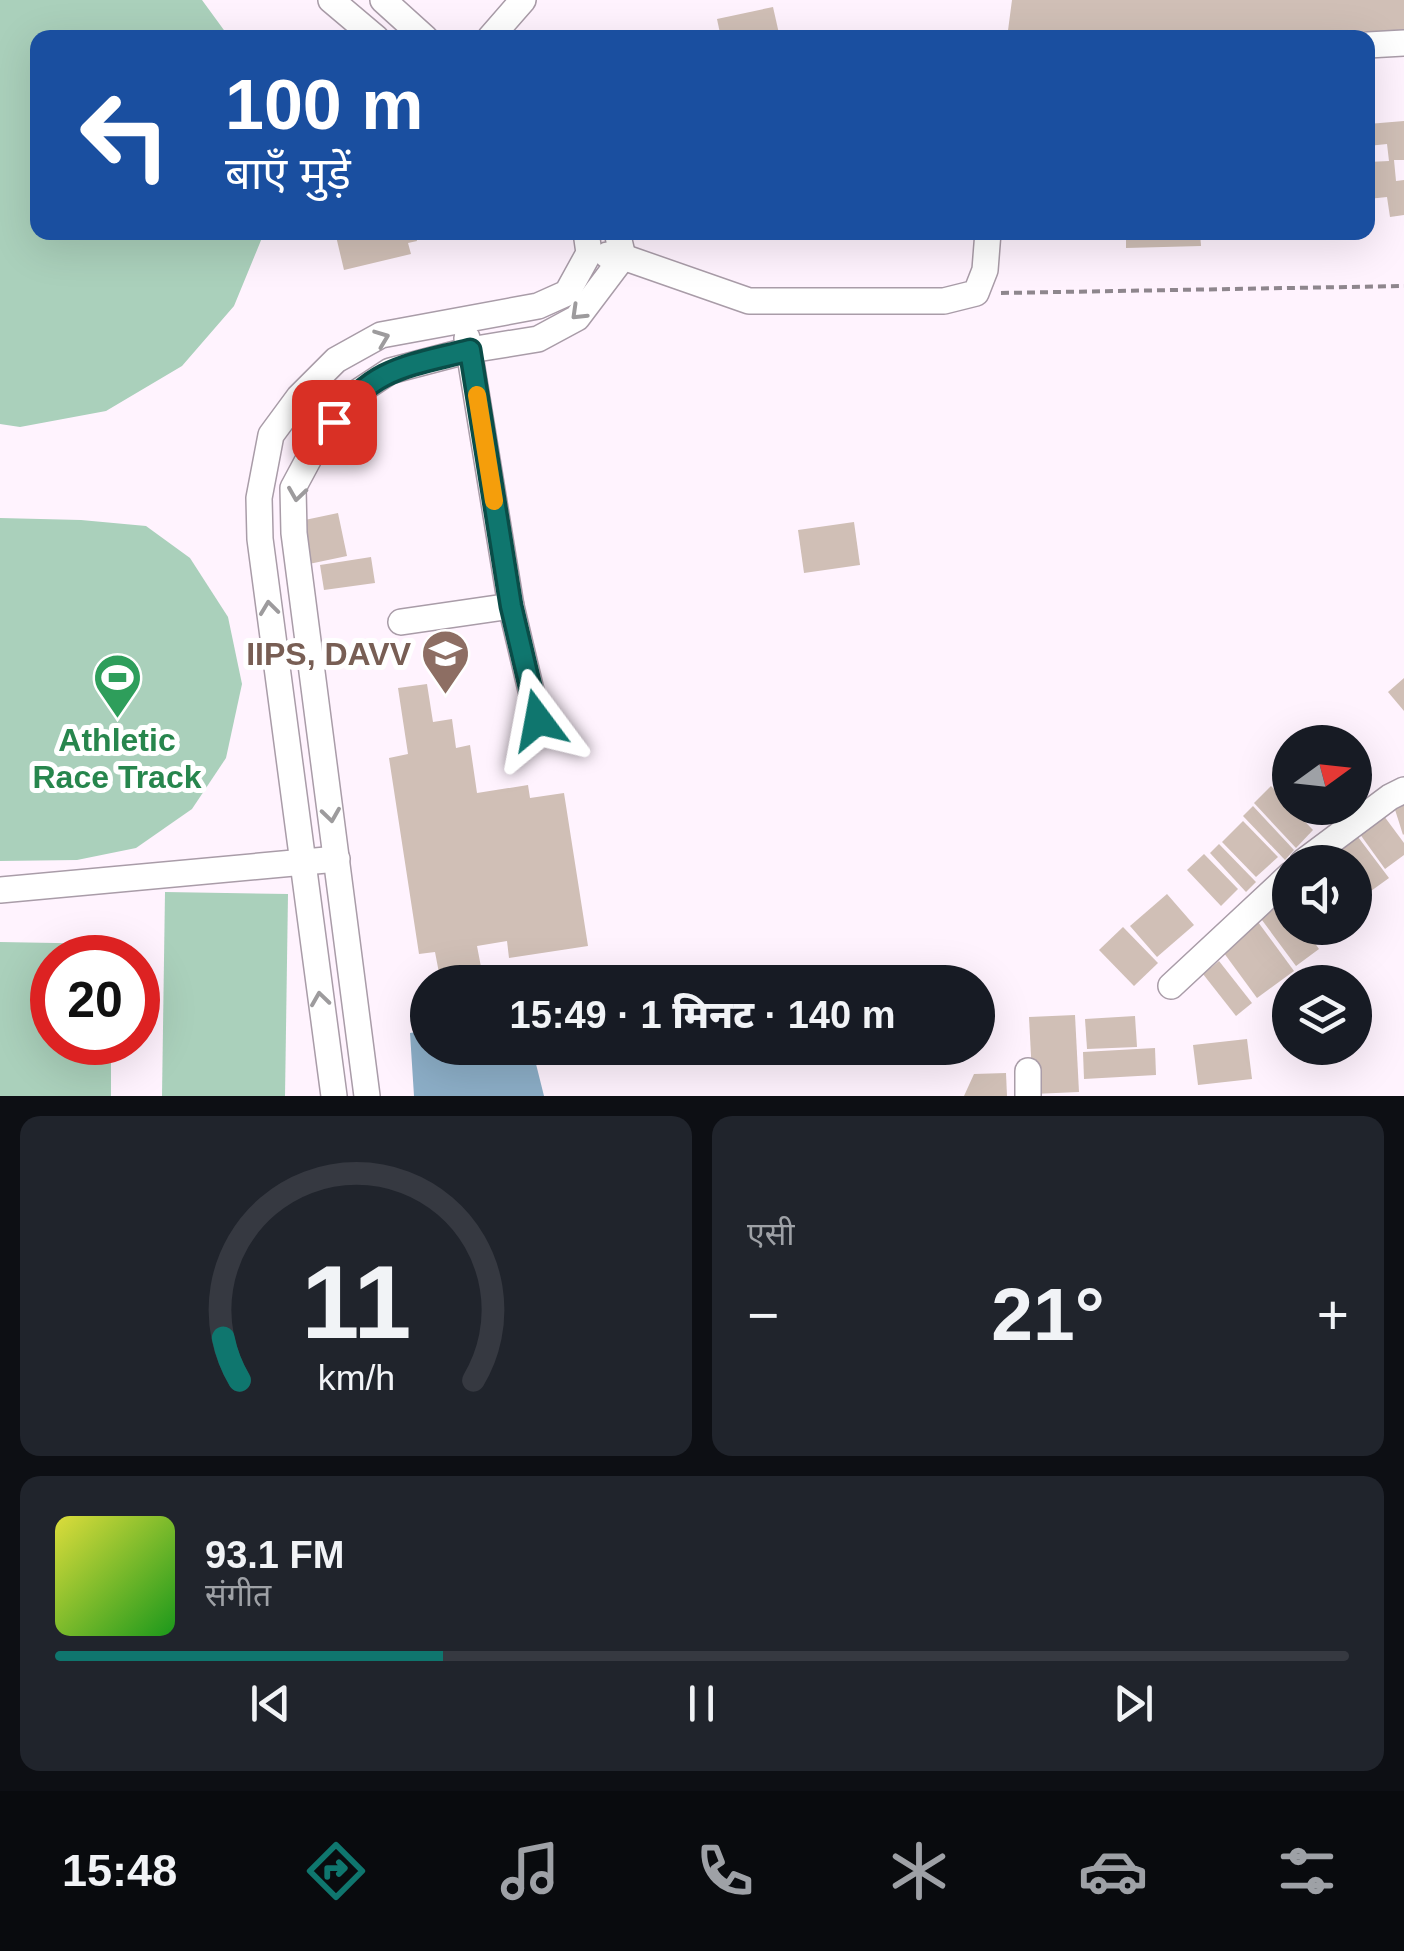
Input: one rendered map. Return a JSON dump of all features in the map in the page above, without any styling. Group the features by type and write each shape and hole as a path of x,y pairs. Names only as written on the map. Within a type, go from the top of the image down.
{"street":[{"path":"330,0 366,30"},
{"path":"383,0 416,30"},
{"path":"497,30 523,0"},
{"path":"1375,45 1404,43"},
{"path":"334,1096 260,539 259,498 272,435 299,397 336,360 381,335 538,306 567,294 587,243 620,245 749,301 944,301 976,293 985,270 987,240"},
{"path":"366,1096 294,533 293,488 315,447 352,396 390,371 470,350 538,340 577,318 620,245"},
{"path":"463,318 511,606 538,720"},
{"path":"402,622 511,606"},
{"path":"1325,845 1390,796 1404,790"},
{"path":"0,890 337,859"},
{"path":"1171,986 1272,892"}],"path":[{"path":"976,293 1404,286"}],"green space":[{"path":"0,0 202,0 224,30 30,30 30,240 261,240 234,306 182,366 106,411 20,427 0,424"},
{"name":"Athletic Race Track","path":"0,518 146,526 190,558 228,617 242,684 226,758 192,809 136,848 77,860 0,861"},
{"path":"165,892 288,894 285,1096 162,1096"},
{"path":"0,942 30,943 30,1065 111,1065 111,1096 0,1096"}],"water":[{"path":"412,1065 536,1065 544,1096 414,1096"}],"building":[{"path":"1012,0 1404,0 1404,42 1375,39 1375,30 1008,30"},
{"path":"773,7 778,30 719,30 717,19"},
{"path":"1404,121 1404,160 1394,160 1396,181 1404,180 1404,215 1390,217 1387,197 1375,198 1375,162 1389,161 1387,144 1375,145 1375,123"},
{"path":"337,240 417,240 408,243 411,254 344,270"},
{"path":"1126,240 1201,240 1201,246 1126,248"},
{"path":"338,513 347,556 309,564 300,521"},
{"path":"854,522 860,565 804,573 798,530"},
{"path":"371,557 375,583 324,590 320,565"},
{"path":"1404,678 1404,711 1388,692"},
{"path":"427,684 433,722 452,719 456,748 470,745 477,793 528,785 530,798 564,793 588,946 509,958 507,941 477,946 481,965 437,965 435,952 419,954 389,758 408,754 398,688"},
{"path":"1272,787 1272,822 1254,803"},
{"path":"1404,796 1404,834 1403,835 1392,800"},
{"path":"1253,806 1289,845 1272,846 1243,816"},
{"path":"1381,812 1404,843 1404,855 1385,869 1372,845 1357,830 1372,825 1372,819"},
{"path":"1243,821 1272,851 1272,862 1256,877 1222,842"},
{"path":"1275,825 1308,825 1313,830 1299,845 1293,845"},
{"path":"1355,833 1364,845 1338,845"},
{"path":"1219,844 1256,882 1246,892 1210,853"},
{"path":"1204,854 1238,889 1221,906 1187,870"},
{"path":"1372,856 1389,878 1372,890"},
{"path":"1167,894 1194,925 1157,957 1130,926"},
{"path":"1272,901 1272,934 1256,912"},
{"path":"1258,922 1290,965 1272,965 1272,987 1257,998 1221,949"},
{"path":"1123,927 1158,963 1134,986 1099,950"},
{"path":"1280,945 1316,945 1319,949 1295,965"},
{"path":"1219,961 1252,1003 1236,1016 1203,974"},
{"path":"1075,1015 1079,1092 1033,1094 1029,1017"},
{"path":"1135,1016 1137,1047 1087,1049 1085,1019"},
{"path":"1247,1039 1252,1079 1198,1085 1193,1045"},
{"path":"1155,1048 1156,1075 1084,1079 1083,1052"},
{"path":"1006,1073 1007,1096 964,1096 974,1074"}],"slow traffic":[{"path":"477,395 494,501"}],"place":[{"name":"IIPS, DAVV","path":"446,696"},
{"name":"Athletic Race Track","path":"117,720"}],"route":[{"path":"334,422 352,396 390,371 470,350 511,606 538,720"}]}
